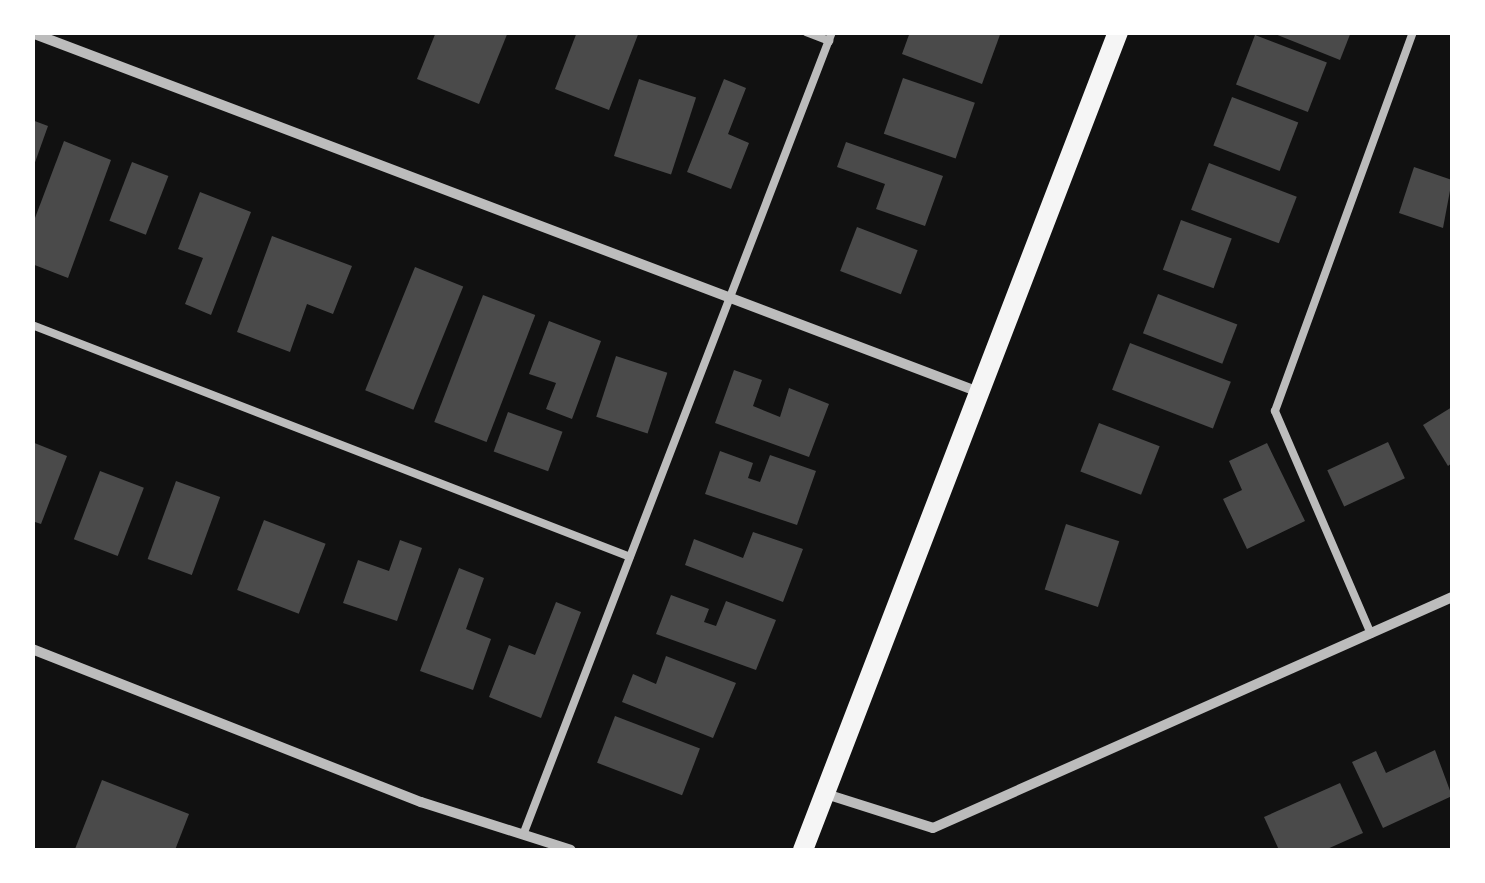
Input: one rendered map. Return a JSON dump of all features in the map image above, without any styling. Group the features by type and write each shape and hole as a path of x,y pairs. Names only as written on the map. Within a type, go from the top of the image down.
{"main road":[{"path":"802,850 1118,32"}],"street":[{"path":"32,34 981,393"},
{"path":"825,794 933,828 1452,597"},
{"path":"32,649 421,802 571,850"}],"lane":[{"path":"523,835 830,36 806,32"},
{"path":"1371,634 1275,411 1413,32"},
{"path":"32,326 630,558"}],"building":[{"path":"436,32 508,32 479,104 417,79"},
{"path":"577,32 639,32 609,110 555,89"},
{"path":"910,32 1001,32 982,84 902,54"},
{"path":"1270,32 1351,32 1340,60"},
{"path":"1255,35 1327,63 1308,112 1236,84"},
{"path":"903,78 975,103 956,159 884,134"},
{"path":"639,79 696,98 671,175 614,156"},
{"path":"724,79 746,88 728,134 749,143 731,189 687,172"},
{"path":"1232,97 1298,122 1280,171 1213,146"},
{"path":"32,120 48,126 33,168 32,168"},
{"path":"64,141 111,160 68,278 32,264 32,226"},
{"path":"846,142 943,176 925,226 876,209 885,184 837,167"},
{"path":"132,162 168,176 146,235 109,221"},
{"path":"1209,163 1297,197 1279,243 1191,210"},
{"path":"1414,167 1452,180 1443,228 1399,213"},
{"path":"200,192 251,212 211,315 185,304 203,258 178,249"},
{"path":"1181,220 1232,238 1214,288 1163,270"},
{"path":"857,227 918,250 901,294 840,271"},
{"path":"272,236 352,266 333,314 307,304 290,352 237,332"},
{"path":"415,267 463,286 413,410 365,390"},
{"path":"1158,294 1237,324 1222,364 1143,333"},
{"path":"483,295 535,315 487,442 434,422"},
{"path":"549,321 601,341 572,419 546,409 556,383 529,374"},
{"path":"1130,343 1231,382 1213,428 1112,390"},
{"path":"616,356 667,373 648,434 596,417"},
{"path":"734,370 762,380 753,406 780,417 789,388 829,404 809,457 715,423"},
{"path":"1452,407 1452,463 1448,466 1423,425"},
{"path":"508,412 563,432 548,471 494,451"},
{"path":"1099,423 1160,446 1141,495 1080,472"},
{"path":"32,442 67,456 41,524 32,521"},
{"path":"1388,442 1405,478 1344,507 1327,470"},
{"path":"1267,443 1305,521 1247,549 1223,499 1242,490 1229,461"},
{"path":"720,451 753,463 748,478 760,482 770,455 816,471 797,525 705,494"},
{"path":"100,471 144,488 118,556 74,539"},
{"path":"176,481 220,497 192,575 148,559"},
{"path":"264,520 326,544 299,614 237,590"},
{"path":"1066,524 1119,541 1098,607 1045,590"},
{"path":"753,532 803,549 783,602 685,565 694,539 743,558"},
{"path":"400,540 422,548 397,621 343,603 358,560 389,571"},
{"path":"459,568 484,578 466,629 491,639 473,690 420,671"},
{"path":"671,595 709,609 704,622 716,626 726,601 776,620 756,670 656,634"},
{"path":"556,602 581,612 541,718 489,697 509,645 535,655"},
{"path":"666,656 736,683 713,738 622,702 633,674 656,684"},
{"path":"615,716 700,749 682,795 597,763"},
{"path":"1435,750 1452,796 1383,828 1352,762 1376,751 1386,773"},
{"path":"102,780 189,814 175,850 75,849"},
{"path":"1340,783 1363,833 1325,850 1279,850 1264,817"}]}
